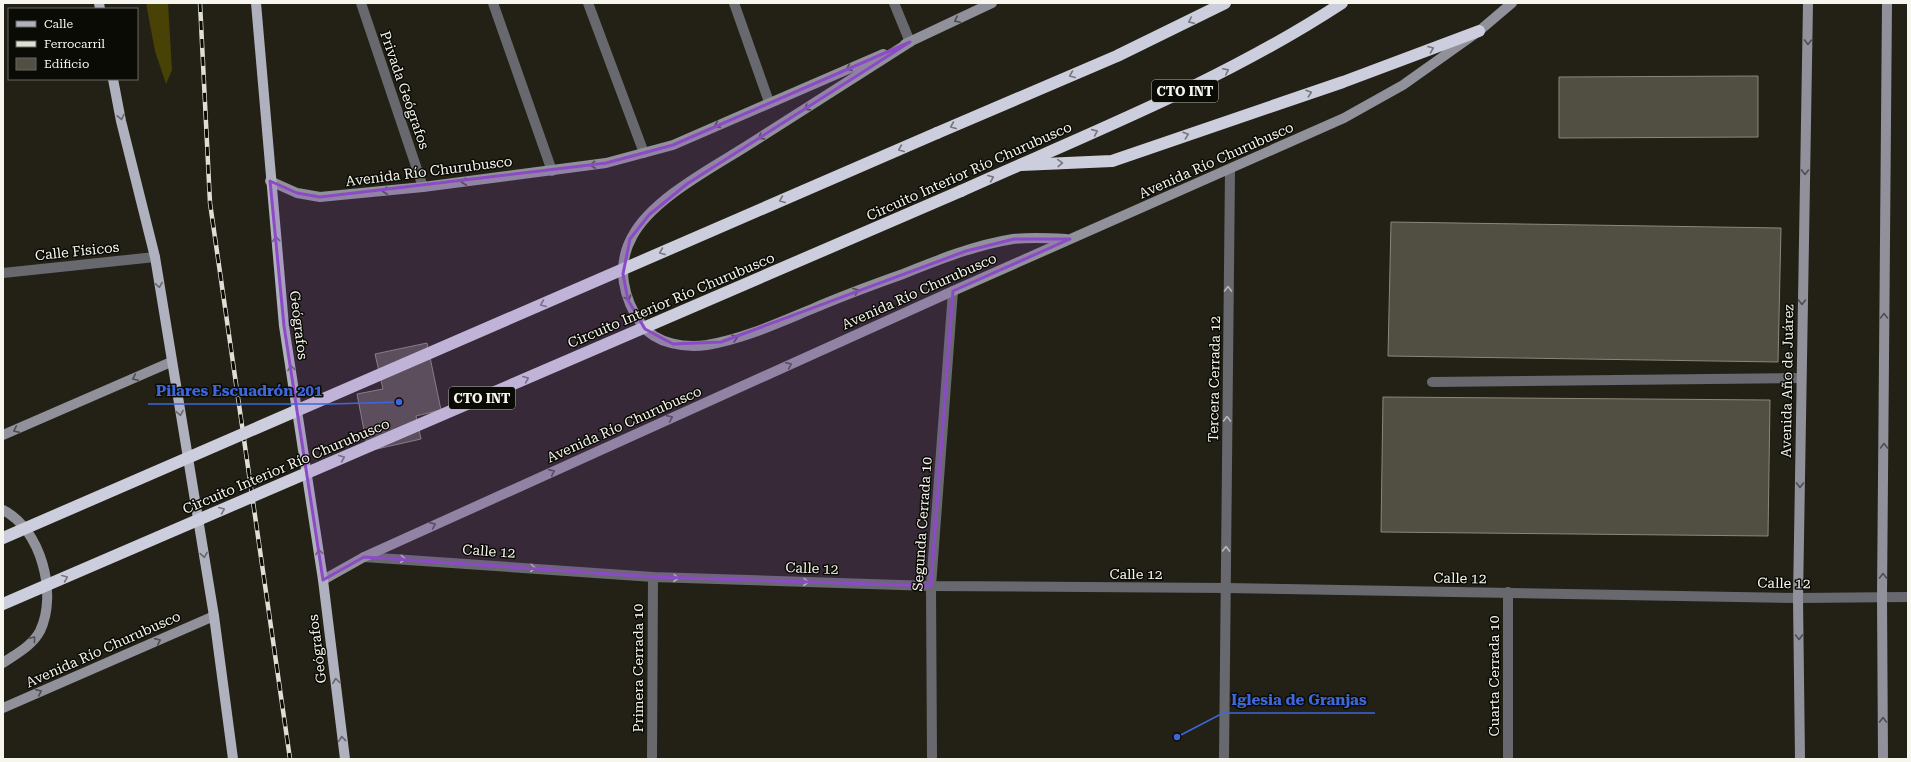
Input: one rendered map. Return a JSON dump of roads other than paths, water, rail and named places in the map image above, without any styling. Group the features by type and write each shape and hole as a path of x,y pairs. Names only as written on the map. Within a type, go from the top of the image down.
{"highway":[{"path":"3,538 1117,56 1225,3"},
{"name":"Circuito Interior Río Churubusco","path":"3,604 1144,111 1232,68 1304,28 1342,3"},
{"path":"1021,165 1112,161 1254,111 1343,82 1479,31"}],"main road":[{"name":"Geógrafos","path":"256,3 270,181 284,326 323,580 345,759"},
{"name":"Avenida Río Churubusco","path":"270,181 297,192 320,197 423,187 606,163 673,145 910,42 992,3"},
{"name":"Avenida Río Churubusco","path":"323,580 364,557 953,291 1230,170 1344,118 1403,85 1479,31 1512,3"},
{"name":"Avenida Año de Juárez","path":"1800,759 1798,598 1808,3"},
{"path":"1884,759 1882,597 1887,3"},
{"path":"910,42 687,184 649,215 630,239 625,255 623,274 628,300 645,329 662,340 673,344 705,345 721,342 758,330 966,251 1014,239 1070,239"},
{"path":"113,80 121,121 154,257 214,616 233,759"},
{"path":"3,435 171,362"},
{"path":"3,510 25,526 38,552 46,576 47,610 39,632 25,648 3,662"},
{"name":"Avenida Río Churubusco","path":"3,708 214,616"}],"street":[{"name":"Privada Geógrafos","path":"361,3 423,187"},
{"path":"493,3 552,170"},
{"path":"588,3 644,153"},
{"path":"734,3 769,102"},
{"path":"894,3 910,42"},
{"name":"Tercera Cerrada 12","path":"1224,759 1230,170"},
{"name":"Calle Físicos","path":"3,273 154,257"},
{"name":"Segunda Cerrada 10","path":"932,759 931,586 953,291"},
{"path":"1432,382 1801,378"},
{"name":"Calle 12","path":"364,557 652,577 931,586 1225,588 1798,598 1908,597"},
{"name":"Primera Cerrada 10","path":"652,577 652,759"},
{"name":"Cuarta Cerrada 10","path":"1508,592 1508,759"}],"railway":[{"path":"200,3 210,203 290,759"}],"place":[{"name":"Pilares Escuadrón 201","path":"399,402"},
{"name":"Iglesia de Granjas","path":"1177,737"}]}
